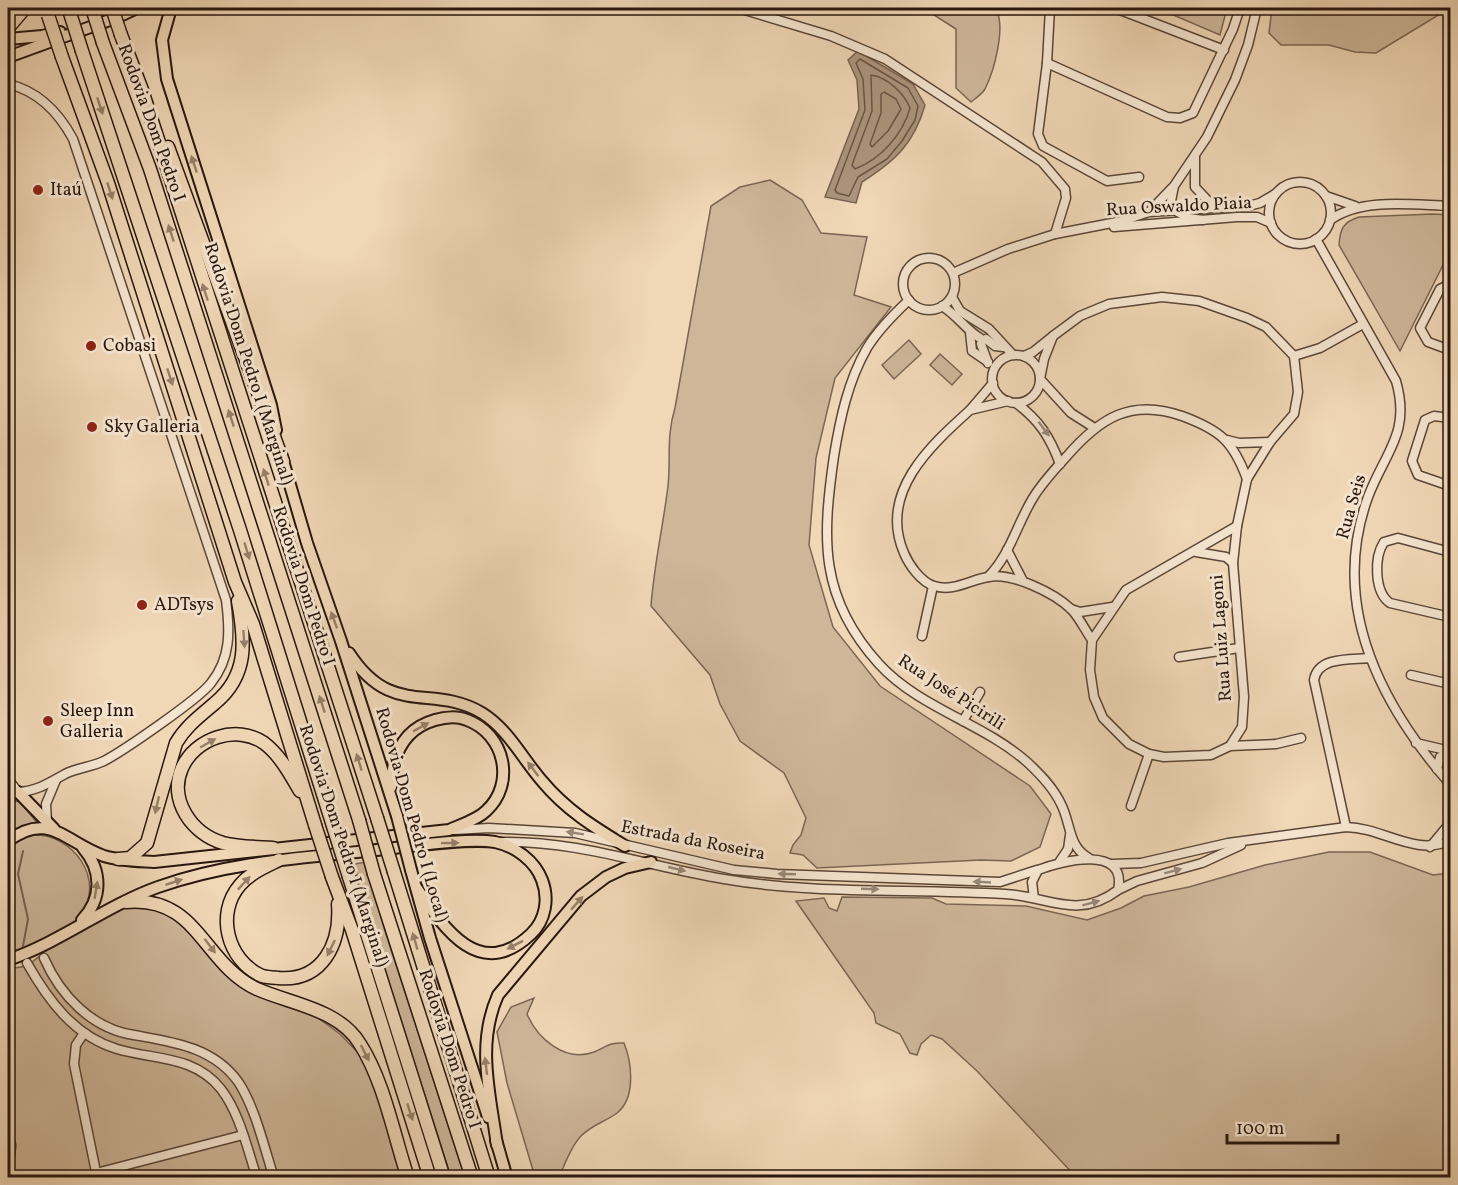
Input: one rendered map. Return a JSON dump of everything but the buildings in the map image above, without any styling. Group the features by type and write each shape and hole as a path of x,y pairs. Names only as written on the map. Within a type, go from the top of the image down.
{"highway":[{"path":"8,28 25,8"},
{"name":"Rodovia Dom Pedro I","path":"92,8 157,191 472,1178"},
{"name":"Rodovia Dom Pedro I (Marginal)","path":"112,8 142,90 377,818 489,1178"},
{"path":"68,9 240,531 444,1178"},
{"name":"Rodovia Dom Pedro I (Marginal)","path":"47,11 108,183 235,582 253,624 315,825 430,1178"},
{"path":"142,90 162,130 283,461"},
{"path":"118,859 130,858 147,843 176,743 183,730 220,699 233,683 242,665 244,636 235,582"},
{"path":"273,848 224,843 194,827 182,809 178,789 182,768 192,753 209,740 218,737 228,734 247,735 264,743 281,760 309,804"},
{"path":"279,860 255,872 239,885 231,903 227,923 230,944 242,963 262,976 292,979 315,969 330,954 339,916 337,891"},
{"path":"126,902 156,903 177,912 197,929 235,976 256,988 315,1009 338,1023 359,1042 373,1068 408,1178"}],"main road":[{"path":"8,39 42,36 124,8"},
{"path":"8,57 109,21 137,8"},
{"name":"Rodovia Dom Pedro I (Local)","path":"171,8 162,40 167,79 271,405 283,461 307,543 397,816 430,938 507,1178"},
{"path":"341,641 358,666 372,681 397,695 456,703 474,709 496,722 542,782 571,812 626,846"},
{"path":"13,792 51,826 82,846 118,859 154,862 449,830 486,812 500,794 504,771 500,749 486,732 467,720 445,717 423,723 406,737 394,756 390,794"},
{"path":"8,841 27,830 51,826"},
{"path":"8,960 40,949 104,911 156,888 195,876 279,860 438,844 495,842 528,858 540,872 547,891 542,918 534,931 521,943 499,951 485,951 458,942 445,929 416,887"},
{"path":"71,931 88,913 98,887 93,862 82,846"},
{"path":"497,1145 484,1048 488,1020 498,996 582,896 616,872 651,862"}],"street":[{"path":"738,8 831,36 885,59 1042,162 1065,189 1066,198 1055,234"},
{"path":"1050,8 1047,63 1038,134 1043,146 1107,181 1138,177"},
{"path":"1115,8 1224,50"},
{"path":"1047,63 1167,117 1180,118 1193,113 1224,50 1240,8"},
{"path":"1149,212 1174,186 1218,119 1236,80 1257,8"},
{"path":"8,84 41,99 65,124 73,139 226,600 230,625 229,642 220,669 206,690 103,761 75,770 36,790 13,792 8,780"},
{"path":"1195,154 1193,179 1197,192 1210,203 1229,207"},
{"path":"1326,196 1330,208 1330,220 1325,231 1316,239 1305,243 1293,243 1277,234 1271,223 1270,206 1275,195 1289,184 1301,182 1313,184 1326,196 1361,207"},
{"path":"1174,186 1172,209 1189,218 1203,220"},
{"name":"Rua Oswaldo Piaia","path":"953,273 1008,249 1055,234 1122,221 1149,212 1260,203 1275,195"},
{"path":"1330,220 1339,214 1361,207 1450,206"},
{"name":"Rua Oswaldo Piaia","path":"1087,228 1257,217 1271,223"},
{"name":"Rua Seis","path":"1316,239 1396,381 1401,408 1398,438 1369,497 1356,548 1358,609 1370,658 1390,704 1416,743 1450,784"},
{"path":"935,259 944,263 953,273 955,286 952,297 942,306 926,310 909,300 903,283 905,275 917,261 935,259"},
{"path":"1450,284 1440,289 1420,328 1428,342 1450,350"},
{"path":"952,297 960,311 989,329 1003,347 1013,355"},
{"path":"991,366 1013,355 1023,356 1034,352 1080,316 1109,304 1162,297 1199,301 1266,327 1294,356 1298,392 1294,414 1270,442 1247,479 1237,526 1233,563"},
{"name":"Rua José Picirili","path":"909,300 890,318 867,348 845,400 825,529 827,559 840,604 853,631 880,665 903,685 1022,758 1042,775 1062,804 1070,835"},
{"path":"942,306 953,313 970,332 995,346 1003,347"},
{"path":"975,322 991,366 993,383 1001,397 1012,402 1038,422 1049,436 1060,464"},
{"path":"1294,356 1320,348 1363,324"},
{"path":"970,332 972,351 991,366"},
{"path":"970,410 1030,398 1036,393 1044,359 1053,336"},
{"path":"1023,356 1036,365 1040,379 1071,413 1094,427"},
{"path":"993,383 970,410 936,441 916,465 902,493 898,515 901,546 909,564 933,586 955,587 988,577 1006,576 1022,579 1071,609 1080,612 1112,607"},
{"path":"988,577 1007,550 1033,498 1060,464 1094,427 1125,412 1151,409 1193,420 1227,440 1239,443 1270,442"},
{"path":"1450,418 1434,416 1425,420 1412,461 1418,475 1450,486"},
{"path":"1227,440 1236,450 1247,479"},
{"name":"Rua Luiz Lagoni","path":"1237,526 1196,552 1173,561 1126,590 1112,607 1092,640 1090,684 1103,718 1129,744 1149,754 1188,758 1230,747 1276,744 1301,738"},
{"path":"1450,552 1393,538 1384,542 1378,557 1379,589 1384,599 1390,603 1450,617"},
{"path":"1007,550 1022,579"},
{"name":"Rua Luiz Lagoni","path":"1196,552 1226,557 1233,563 1239,648 1244,675 1242,727 1230,747"},
{"path":"922,636 933,586"},
{"path":"1071,609 1092,640"},
{"path":"1179,657 1239,648"},
{"path":"1346,827 1314,680 1317,671 1325,664 1370,658"},
{"path":"1411,675 1450,684"},
{"path":"963,721 980,692"},
{"path":"1416,743 1450,752"},
{"path":"1437,770 1440,757 1450,752"},
{"path":"1131,806 1149,754"},
{"path":"51,826 47,799 56,780"},
{"path":"1429,847 1450,823"},
{"name":"Estrada da Roseira","path":"449,830 535,829 575,833 734,870 777,874 1000,882 1060,861 1090,859 1112,864 1141,863 1205,847 1346,827 1365,829 1415,846 1429,847 1450,841"},
{"path":"1070,835 1078,850 1090,859"},
{"path":"1060,861 1068,849 1070,835"},
{"name":"Estrada da Roseira","path":"495,842 529,841 564,845 726,879 810,887 1008,894 1034,898 1054,905 1078,906 1099,901 1137,882 1202,863 1235,847 1264,838"},
{"path":"1112,864 1119,874 1118,890"},
{"path":"1034,898 1032,882 1038,870"},
{"path":"44,958 62,992 97,1021 133,1035 154,1037 194,1047 225,1069 238,1083 250,1108 274,1178"},
{"path":"27,963 55,1007 84,1033 114,1048 172,1058 192,1066 220,1088 234,1110 257,1178"},
{"path":"84,1033 76,1046 74,1064 96,1175 243,1135"}],"shaded area":[{"path":"923,8 995,8 1000,25 995,60 985,89 971,102 956,88 956,29"},
{"path":"1157,8 1227,8 1220,35"},
{"path":"1272,8 1450,8 1376,53 1355,52 1329,45 1281,45 1269,33"},
{"path":"770,180 802,200 821,233 867,237 854,295 891,307 835,378 816,458 809,545 833,627 880,686 1030,786 1051,814 1040,847 1011,861 981,860 817,868 803,855 790,853 801,835 806,818 784,773 740,741 720,704 710,675 651,606 668,486 672,419 711,206 740,187"},
{"path":"1450,215 1450,251 1400,351 1339,245 1340,235 1343,227 1349,221 1359,217"},
{"path":"909,340 921,354 894,379 882,365"},
{"path":"940,354 962,374 952,385 930,365"},
{"path":"8,799 20,802 39,825 8,838"},
{"path":"30,835 46,836 60,841 72,850 81,861 90,888 87,902 74,923 47,940 8,957 8,846"},
{"path":"1329,852 1370,852 1433,875 1450,873 1450,1177 1076,1177 977,1071 942,1039 931,1035 921,1044 917,1055 910,1053 900,1034 876,1023 874,1013 796,901 824,898 829,908 837,911 842,897 932,898 946,904 1026,906 1087,920 1121,908 1144,896 1189,887 1265,865"},
{"path":"365,862 465,1177 451,1177 360,892 355,864"},
{"path":"138,901 167,910 235,976 285,1006 314,1015 340,1034 373,1068 408,1177 8,1177 8,969 27,966 71,931"},
{"path":"534,998 527,1014 538,1032 553,1046 573,1054 583,1055 612,1044 624,1043 629,1060 630,1090 623,1107 577,1140 559,1177 535,1177 507,1083 497,1032 511,1007"}],"water":[{"path":"858,51 913,84 925,105 909,141 894,159 862,182 856,203 825,197 859,109 857,80 848,60"}],"waterway":[{"path":"8,824 12,830"},
{"path":"23,851 18,874 28,919 23,946"},
{"path":"8,1122 16,1145 11,1178"}],"place":[{"name":"Itaú","path":"38,190"},
{"name":"Cobasi","path":"91,346"},
{"name":"Sky Galleria","path":"92,427"},
{"name":"ADTsys","path":"142,605"},
{"name":"Sleep Inn Galleria","path":"48,721"}]}
